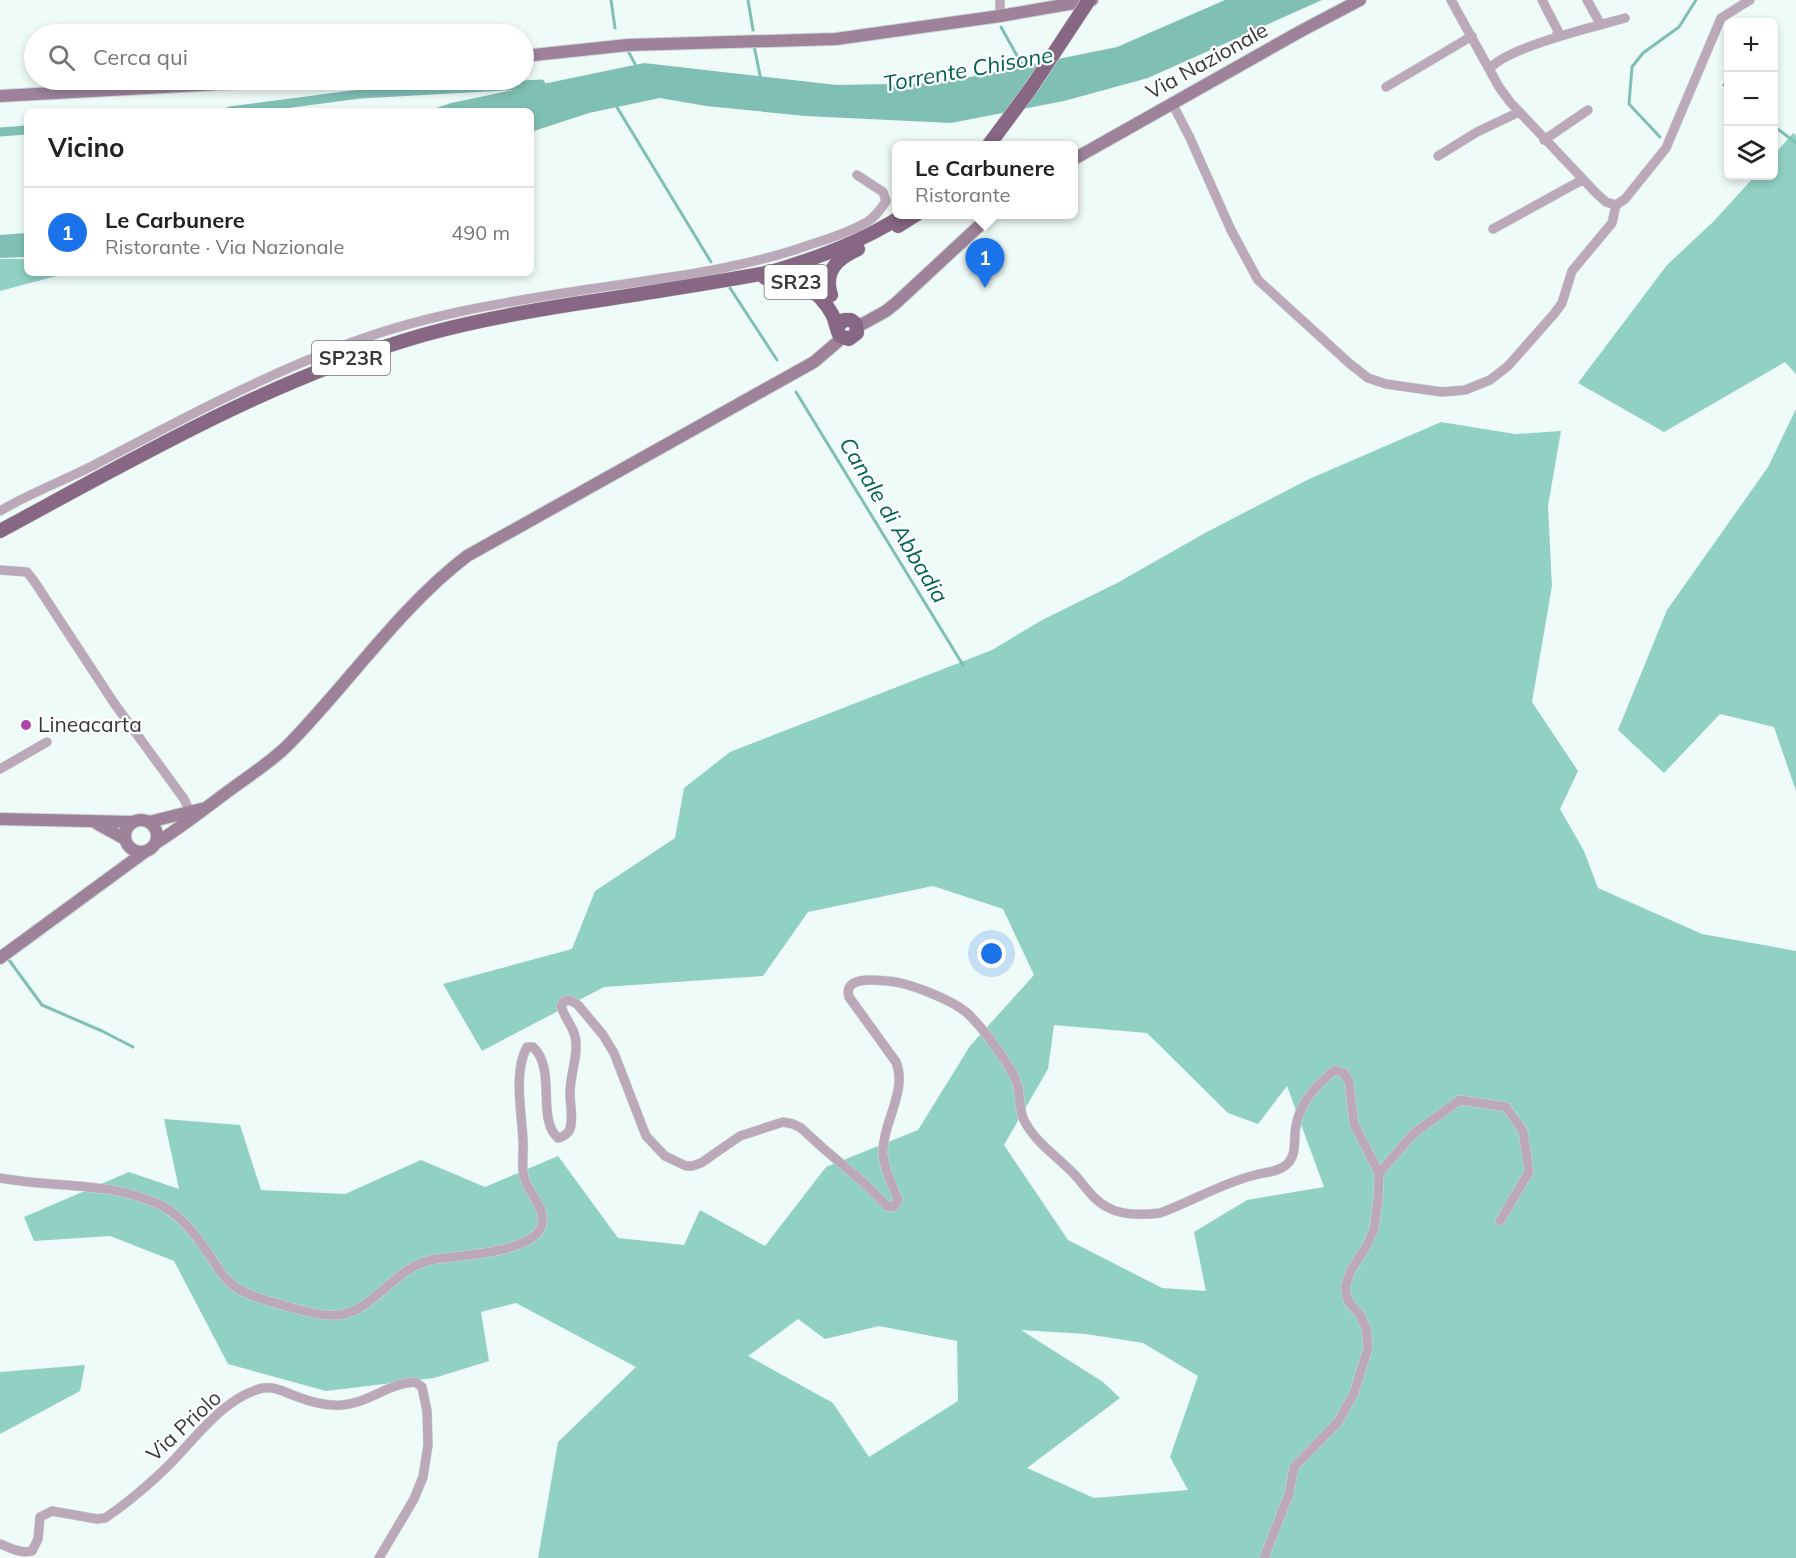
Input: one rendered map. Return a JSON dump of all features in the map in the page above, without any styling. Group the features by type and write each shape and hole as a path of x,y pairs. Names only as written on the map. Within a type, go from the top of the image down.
{"main road":[{"path":"534,55 628,45 836,39 1000,16 1091,0"},
{"path":"992,141 1091,0"},
{"name":"Via Nazionale","path":"1078,157 1341,4 1360,0"},
{"path":"0,96 110,90"},
{"name":"SP23R","path":"0,531 207,421 270,391 359,355 424,334 484,320 733,279 797,264 858,241 895,219"},
{"name":"SR23","path":"846,328 831,295 828,279 834,265 838,260 908,219"},
{"path":"0,958 208,807 286,747 324,708 418,599 467,556 814,362 846,328 886,311 896,303 987,219"},
{"path":"797,264 813,274 831,295"},
{"name":"SR23","path":"733,279 772,278 791,280 805,285 823,299 833,316 846,328"},
{"path":"0,819 95,822 141,820 149,822 208,807"},
{"path":"95,822 127,842 136,851 151,847 158,834 149,822"},
{"path":"121,869 128,858 126,830 132,822"}],"street":[{"path":"1000,0 1000,16"},
{"path":"1451,0 1499,87 1519,112 1582,180 1606,202 1616,205"},
{"path":"1542,0 1558,31 1556,37"},
{"path":"1587,0 1601,25"},
{"path":"1172,103 1231,230 1258,280 1368,378 1386,384 1442,392 1465,390 1490,380 1508,366 1562,303 1572,271 1612,223 1616,205 1625,199 1666,148 1721,18 1750,0"},
{"path":"1490,69 1495,63 1523,48 1625,18"},
{"path":"1386,87 1472,36"},
{"path":"1544,140 1588,110"},
{"path":"1438,156 1477,132 1519,112"},
{"path":"0,511 23,497 79,473 227,395 336,348 412,324 467,310 527,298 697,273 783,255 831,238 868,221 886,201 883,192 857,175"},
{"path":"1493,229 1582,180"},
{"path":"0,570 27,572 114,703 184,799 190,812"},
{"path":"0,769 47,742"},
{"path":"0,1178 98,1188 131,1194 157,1203 179,1217 228,1281 248,1295 316,1313 345,1314 363,1305 416,1264 487,1252 523,1242 538,1233 543,1221 539,1206 524,1177 522,1164 524,1142 520,1115 520,1092 524,1054 527,1047 537,1050 546,1077 551,1128 558,1138 563,1137 569,1132 571,1126 570,1090 576,1048 575,1036 561,1006 564,1001 570,1000 578,1005 614,1053 646,1136 665,1156 686,1166 692,1166 740,1136 783,1122 794,1124 864,1183 886,1206 893,1207 898,1199 889,1179 883,1154 885,1135 900,1072 896,1062 849,997 850,986 856,982 865,980 903,982 951,1003 968,1014 1016,1078 1020,1092 1021,1111 1031,1131 1107,1208 1133,1214 1160,1213 1232,1182 1275,1171 1287,1165 1293,1154 1296,1126 1301,1110 1310,1092 1335,1070 1344,1073 1349,1082 1354,1124 1379,1173 1374,1229 1366,1247 1351,1270 1345,1288 1348,1301 1360,1315 1366,1328 1368,1348 1354,1393 1338,1422 1294,1467 1289,1494 1264,1558"},
{"path":"1379,1173 1414,1134 1460,1100 1506,1107 1523,1131 1529,1172 1500,1221"},
{"name":"Via Priolo","path":"0,1544 19,1552 32,1551 38,1539 40,1517 52,1511 97,1519 105,1518 168,1467 207,1423 229,1405 250,1393 263,1388 276,1388 297,1397 326,1405 340,1406 364,1401 390,1387 415,1382 422,1387 427,1411 426,1465 414,1498 379,1558"}],"shaded area":[{"path":"1225,0 1322,0 1148,78 1064,101 951,123 805,116 706,106 660,98 589,113 534,131 534,108 436,108 514,90 534,90 534,86 644,63 837,85 940,83 1117,47"},
{"path":"1793,133 1796,135 1796,374 1785,362 1664,432 1578,383 1667,265 1713,222 1751,180 1778,180 1778,150"},
{"path":"24,233 24,257 0,258 0,235"},
{"path":"0,259 24,259 24,276 57,276 0,291"},
{"path":"1796,409 1796,791 1774,727 1720,714 1664,773 1618,730 1667,610 1768,467"},
{"path":"1441,422 1515,434 1561,431 1548,506 1552,586 1532,702 1578,771 1560,809 1584,851 1598,888 1702,934 1796,951 1796,1558 538,1558 558,1442 636,1367 516,1303 481,1312 489,1361 434,1378 326,1391 228,1364 174,1261 110,1236 34,1241 24,1217 129,1172 179,1189 164,1119 240,1125 261,1190 345,1194 421,1160 485,1187 558,1156 618,1238 684,1245 700,1210 765,1246 826,1167 918,1130 970,1046 1034,975 1003,909 933,886 808,912 763,976 604,987 482,1051 443,984 572,949 595,891 675,838 684,788 730,752 992,650 1042,620 1117,583 1205,533 1307,480","holes":["1054,1025 1147,1033 1228,1113 1258,1124 1287,1086 1324,1187 1247,1200 1194,1232 1206,1291 1162,1288 1068,1240 1004,1145 1048,1069","798,1319 825,1339 879,1326 957,1341 958,1401 869,1457 833,1403 748,1356","1021,1330 1086,1334 1143,1343 1198,1376 1170,1457 1188,1490 1094,1498 1027,1468 1120,1398 1103,1382"]},
{"path":"85,1365 80,1391 0,1434 0,1372"}],"waterway":[{"path":"611,0 615,28"},
{"path":"748,0 753,30"},
{"name":"Canale di Abbadia","path":"1660,137 1629,104 1632,67 1643,53 1679,27 1696,0"},
{"name":"Torrente Chisone","path":"1001,27 1025,70"},
{"path":"754,46 761,80"},
{"path":"627,49 636,66"},
{"path":"534,84 541,84"},
{"path":"253,108 360,94 432,90"},
{"name":"Canale di Abbadia","path":"615,104 711,262"},
{"path":"1778,129 1796,143"},
{"path":"0,132 24,130"},
{"name":"Canale di Abbadia","path":"730,288 777,360"},
{"name":"Canale di Abbadia","path":"796,392 963,665"},
{"name":"Canale di Abbadia","path":"9,960 42,1005 133,1047"}],"place":[{"name":"Le Carbunere","path":"985,288"},
{"name":"Lineacarta","path":"26,725"}]}
